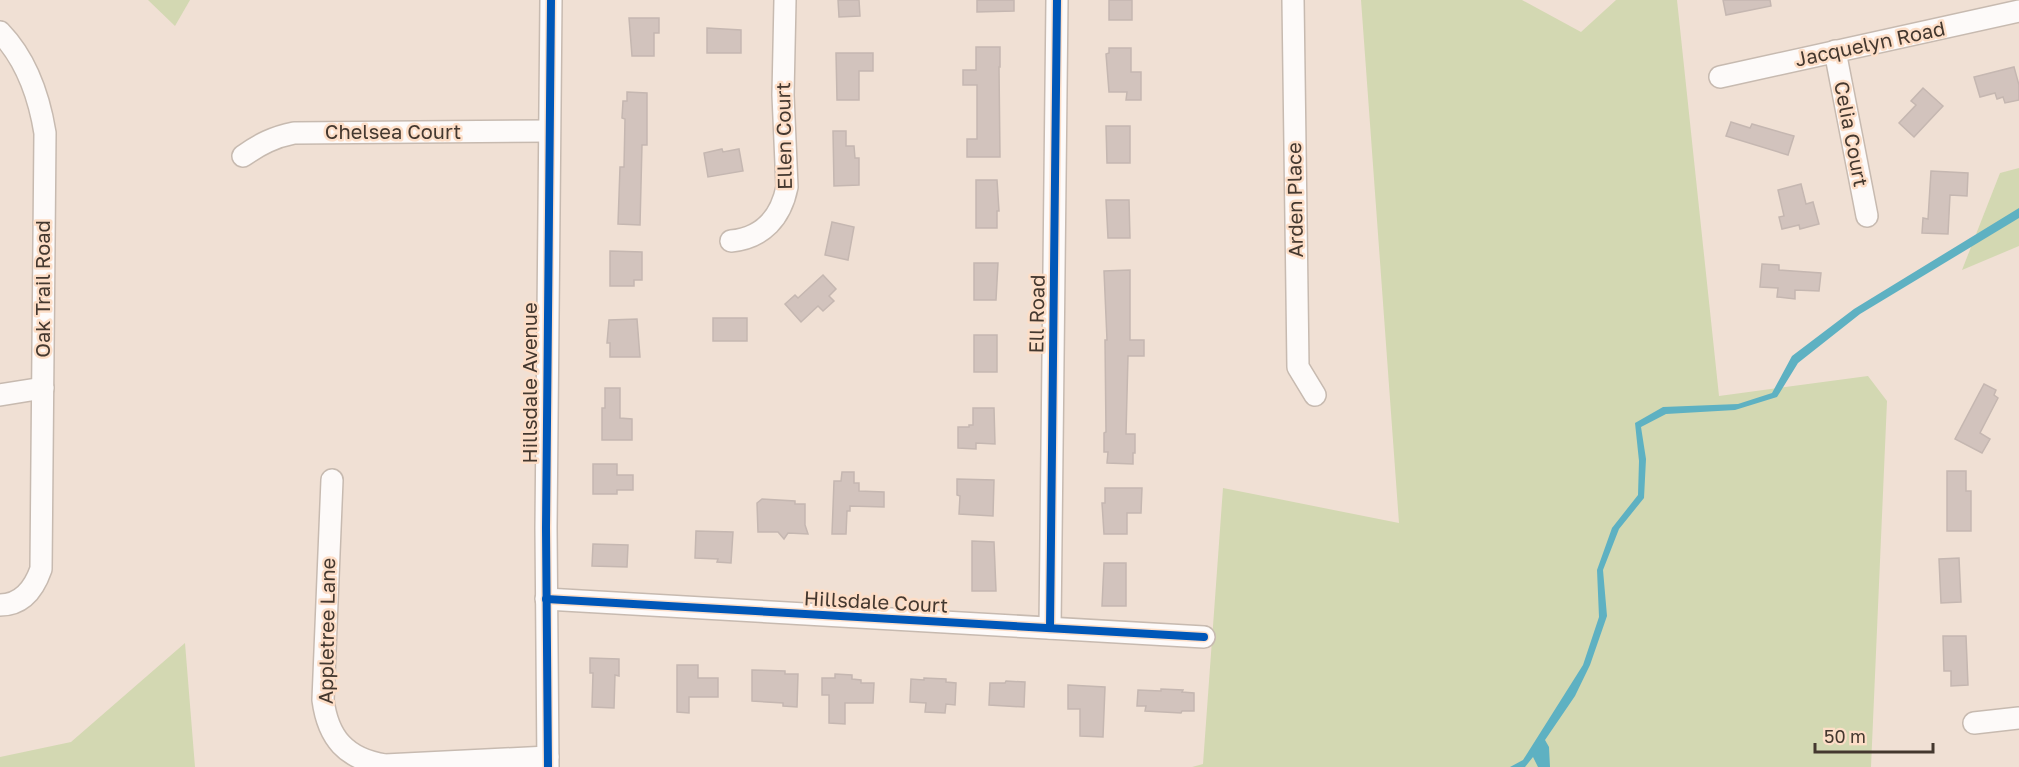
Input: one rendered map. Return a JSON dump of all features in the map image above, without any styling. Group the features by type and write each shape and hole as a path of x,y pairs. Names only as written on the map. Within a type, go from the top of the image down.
{"street":[{"name":"Hillsdale Avenue","path":"548,762 546,599 551,0"},
{"name":"Ellen Court","path":"731,241 751,237 765,229 777,217 784,202 787,187 783,94 785,0"},
{"name":"Ell Road","path":"1050,628 1057,0"},
{"name":"Arden Place","path":"1293,0 1298,367 1315,395"},
{"name":"Jacquelyn Road","path":"1720,77 2019,11"},
{"name":"Oak Trail Road","path":"0,32 20,58 32,81 45,133 41,569 37,582 30,592 19,600 0,605"},
{"name":"Celia Court","path":"1835,51 1867,216"},
{"name":"Chelsea Court","path":"243,156 267,141 294,133 549,131"},
{"path":"0,395 43,388"},
{"name":"Appletree Lane","path":"332,480 323,700 325,717 342,746 356,757 385,765 548,762"},
{"name":"Hillsdale Court","path":"546,599 1204,637"},
{"path":"1974,723 2019,718"}],"green space":[{"path":"148,0 190,0 175,26"},
{"path":"1361,0 1522,0 1581,32 1616,0 1677,0 1719,396 1868,376 1887,401 1871,767 1192,767 1203,764 1223,488 1399,523"},
{"path":"2019,168 2019,246 1962,270 2000,173"},
{"path":"185,643 195,767 0,767 0,757 71,742"}],"water":[{"path":"2019,208 2019,218 1860,314 1798,363 1777,397 1735,410 1666,414 1641,427 1646,459 1644,498 1619,529 1603,570 1607,616 1590,665 1575,696 1545,740 1549,747 1550,767 1538,767 1533,757 1525,767 1510,767 1523,760 1583,665 1599,617 1597,570 1612,528 1638,495 1639,461 1635,423 1663,407 1738,404 1772,393 1792,356 1854,309"}],"building":[{"path":"838,0 859,0 860,16 839,17"},
{"path":"977,0 1014,0 1014,11 977,12"},
{"path":"1109,0 1132,0 1132,20 1109,20"},
{"path":"1723,0 1770,0 1771,6 1726,15"},
{"path":"629,18 659,18 659,33 654,33 654,56 632,56"},
{"path":"707,28 741,30 741,53 707,53"},
{"path":"976,47 1000,47 1000,157 967,157 967,139 977,139 977,85 963,85 963,70 976,70"},
{"path":"1109,48 1131,48 1131,72 1141,72 1141,100 1126,100 1127,92 1109,92 1106,54 1109,53"},
{"path":"836,53 873,53 873,71 859,71 859,100 837,100"},
{"path":"2014,67 2019,85 2019,100 2005,103 2003,97 1997,99 1995,93 1980,97 1974,77"},
{"path":"1923,88 1943,106 1914,137 1899,123 1916,105 1911,101"},
{"path":"627,92 647,93 647,145 642,145 640,225 618,224 620,167 624,167 623,101 627,101"},
{"path":"1731,122 1750,128 1752,124 1794,136 1788,155 1726,136"},
{"path":"1106,126 1130,126 1130,163 1107,163"},
{"path":"833,131 846,131 846,146 854,146 855,158 859,158 859,185 834,186"},
{"path":"722,149 723,152 739,149 743,171 708,177 704,153"},
{"path":"1931,171 1968,173 1967,196 1950,195 1948,234 1922,233 1923,218 1928,219"},
{"path":"976,180 997,180 999,211 997,211 997,228 976,228"},
{"path":"1801,184 1806,204 1813,202 1819,224 1800,229 1799,225 1782,229 1779,217 1784,216 1778,190"},
{"path":"1106,200 1129,200 1130,238 1108,238"},
{"path":"832,222 854,227 848,260 825,255"},
{"path":"610,251 642,252 642,280 634,280 634,286 610,286"},
{"path":"974,263 998,263 996,300 974,300"},
{"path":"1762,264 1779,265 1779,270 1821,273 1819,291 1795,290 1795,299 1777,297 1778,288 1760,287"},
{"path":"1130,270 1130,340 1144,340 1144,356 1128,356 1126,434 1135,434 1135,453 1133,453 1133,464 1107,463 1108,452 1104,452 1104,433 1106,432 1105,340 1107,340 1104,271"},
{"path":"823,275 836,289 829,296 834,301 823,311 818,306 801,322 785,304 795,295 798,298"},
{"path":"713,318 747,318 747,341 713,341"},
{"path":"637,319 640,357 610,357 610,343 607,343 609,320"},
{"path":"974,335 997,335 997,372 974,372"},
{"path":"1984,384 1996,390 1994,395 1998,398 1980,433 1990,439 1982,453 1955,439"},
{"path":"605,388 620,388 620,418 632,419 632,440 602,440 602,408 605,408"},
{"path":"973,408 994,408 995,444 976,443 976,449 958,448 958,427 973,425"},
{"path":"593,464 617,464 617,475 633,475 633,490 617,490 617,494 593,494"},
{"path":"1947,471 1966,471 1966,491 1971,491 1971,531 1947,531"},
{"path":"842,472 854,472 854,483 859,483 859,491 884,492 884,507 850,506 850,511 847,511 846,534 832,534 834,481 841,481"},
{"path":"957,479 994,480 993,516 959,514 960,496 957,495"},
{"path":"1105,488 1142,488 1141,513 1127,513 1127,534 1104,534 1102,503 1105,503"},
{"path":"762,499 795,501 795,504 805,504 805,525 808,534 788,533 784,539 778,532 758,532 757,503"},
{"path":"696,531 733,532 731,563 717,562 718,559 695,558"},
{"path":"972,541 994,542 996,591 972,591"},
{"path":"593,544 628,545 627,567 592,566"},
{"path":"1959,558 1961,602 1941,603 1939,559"},
{"path":"1104,563 1126,563 1126,606 1102,606"},
{"path":"1943,636 1966,636 1968,685 1951,686 1951,671 1944,671"},
{"path":"590,658 619,659 619,676 615,675 614,708 592,707 593,673 590,673"},
{"path":"677,665 698,665 698,678 718,678 718,697 689,697 689,713 677,712"},
{"path":"752,670 785,671 785,674 798,674 797,707 783,706 783,703 752,701"},
{"path":"835,674 852,675 852,679 861,680 861,683 874,683 873,703 845,703 845,724 829,723 829,695 822,695 822,678 835,678"},
{"path":"924,678 946,679 946,682 956,683 955,705 946,704 945,713 925,712 926,703 910,702 911,679 924,680"},
{"path":"1006,681 1025,682 1024,707 989,705 990,683 1005,683"},
{"path":"1068,685 1105,687 1103,737 1080,736 1080,709 1068,709"},
{"path":"1161,689 1194,693 1194,711 1182,711 1181,713 1145,711 1146,706 1137,706 1138,690 1161,691"}],"cycle path":[{"path":"548,767 546,528 551,0"},
{"path":"1050,628 1057,0"},
{"path":"546,599 1204,637"}]}
